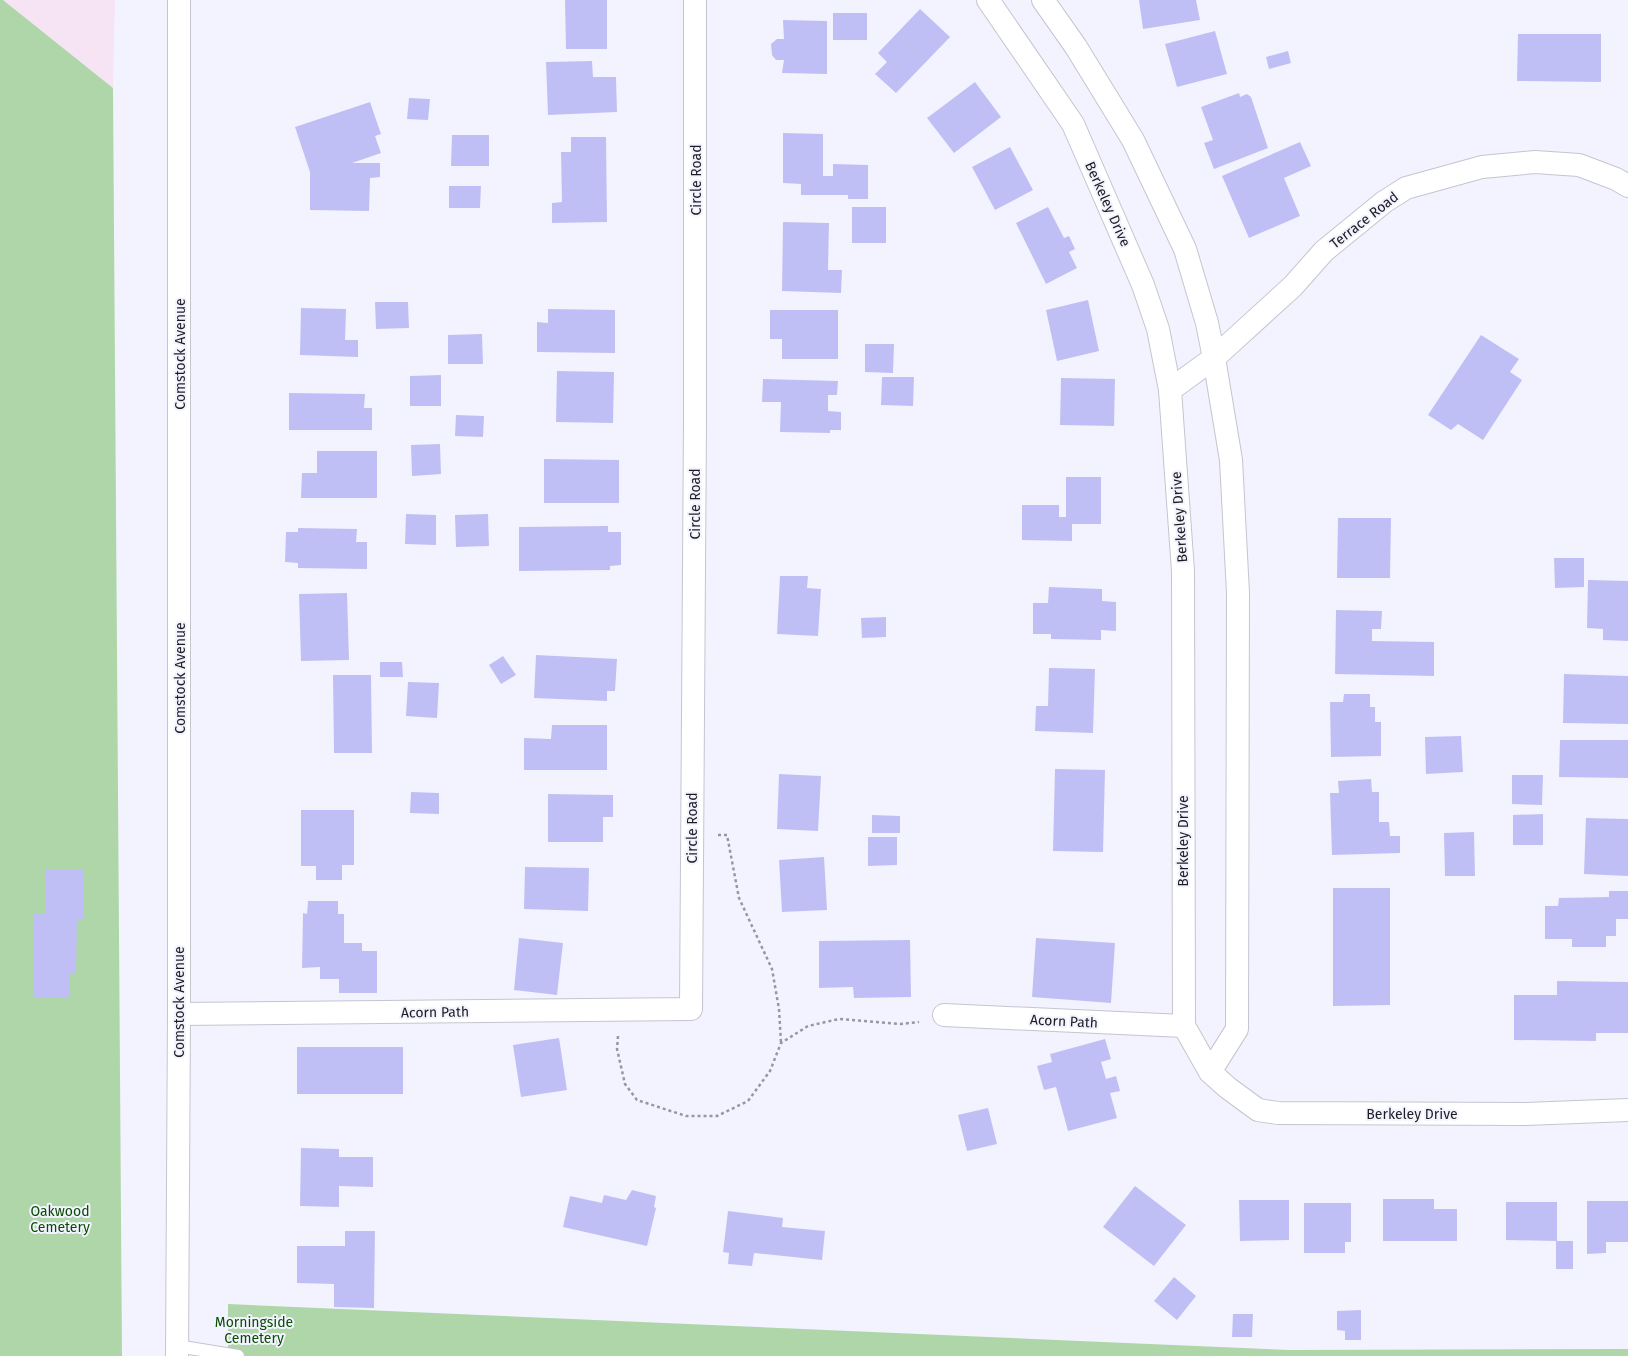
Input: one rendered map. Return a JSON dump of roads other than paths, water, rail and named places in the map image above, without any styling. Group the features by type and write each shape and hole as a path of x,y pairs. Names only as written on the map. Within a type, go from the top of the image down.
{"street":[{"name":"Comstock Avenue","path":"177,1351 179,1014 179,0"},
{"name":"Circle Road","path":"691,1009 695,422 694,0"},
{"name":"Berkeley Drive","path":"988,0 1073,124 1143,285 1158,329 1170,390 1183,571 1184,1026 1210,1072 1228,1088 1258,1110 1278,1113 1526,1114 1628,1110"},
{"path":"1043,0 1076,47 1133,140 1185,249 1207,323 1231,460 1238,593 1237,1029 1210,1072"},
{"name":"Terrace Road","path":"1170,390 1214,358 1293,286 1324,251 1384,202 1406,188 1482,167 1534,162 1579,165 1616,179 1628,186"},
{"name":"Acorn Path","path":"179,1014 691,1009"},
{"name":"Acorn Path","path":"944,1015 1184,1026"}],"lane":[{"path":"177,1351 238,1356"}],"park label":[{"name":"Oakwood Cemetery","path":"60,1220"},
{"name":"Morningside Cemetery","path":"254,1330"}]}
